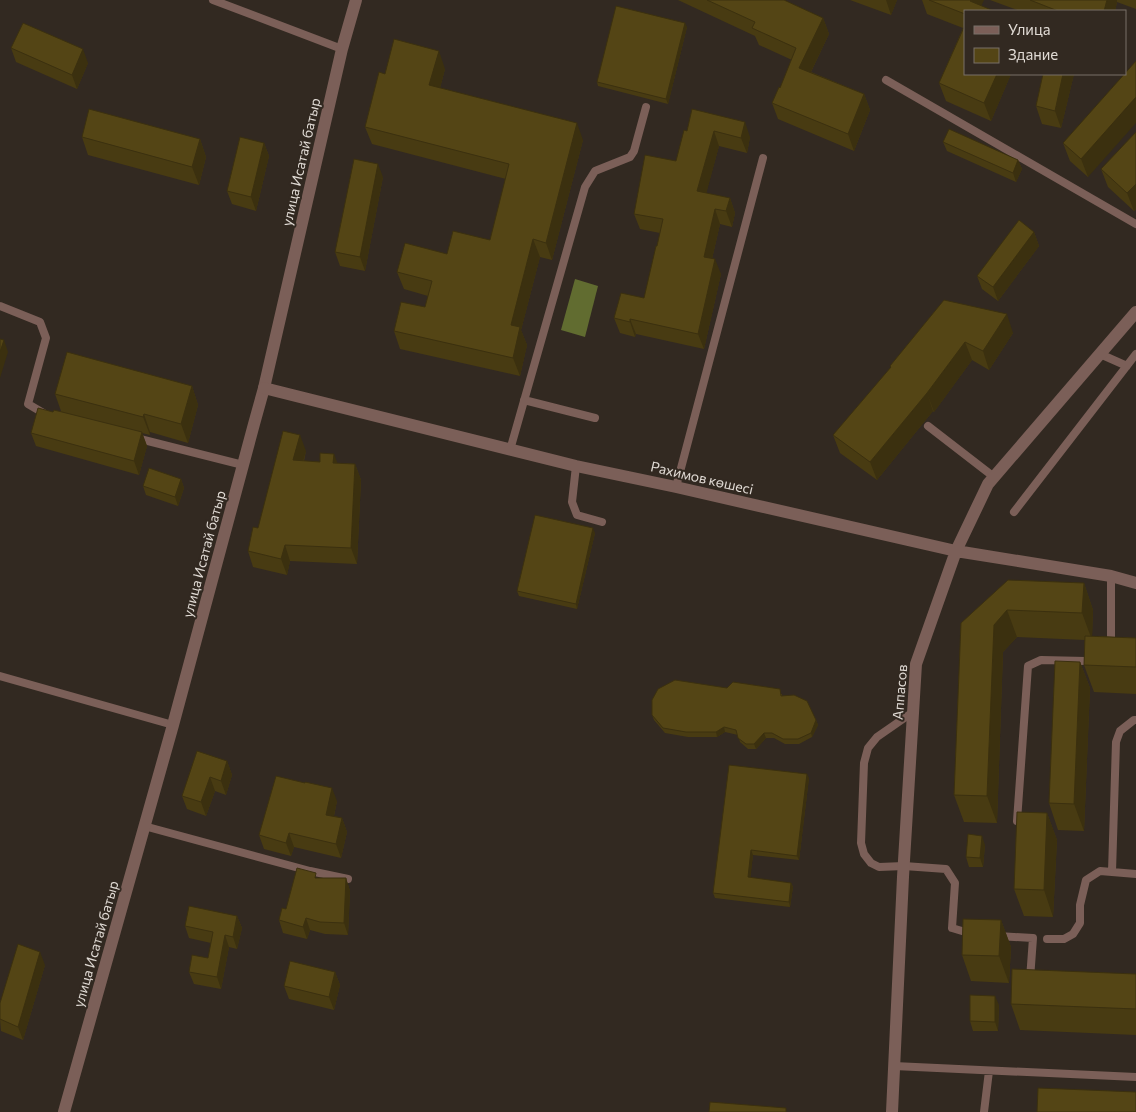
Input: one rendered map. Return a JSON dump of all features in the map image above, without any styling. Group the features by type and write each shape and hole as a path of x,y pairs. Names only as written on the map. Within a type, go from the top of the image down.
{"street":[{"name":"улица Исатай батыр","path":"64,1112 173,725 264,388 342,49 356,0"},
{"name":"Аппасов","path":"892,1112 916,664 956,552 988,484 1136,312"},
{"name":"Рахимов көшесі","path":"264,388 576,466 676,487 956,552 1111,576 1136,583"}],"lane":[{"path":"213,0 342,49"},
{"path":"886,80 1136,224"},
{"path":"510,450 585,187 596,171 630,157 634,151 646,107"},
{"path":"676,487 763,158"},
{"path":"0,306 40,322 46,338 28,404 54,417"},
{"path":"1100,354 1127,366"},
{"path":"1014,512 1136,354"},
{"path":"524,400 595,418"},
{"path":"928,426 994,477"},
{"path":"130,436 243,465"},
{"path":"576,466 572,502 577,515 602,522"},
{"path":"1017,824 1028,666 1041,660 1086,661 1110,644 1111,576"},
{"path":"0,676 173,725"},
{"path":"913,712 876,737 868,748 864,763 861,843 864,854 871,863 879,867 904,866 946,869 955,882 952,928 978,935"},
{"path":"1112,872 1116,742 1120,731 1136,720"},
{"path":"144,826 310,870 348,878"},
{"path":"1047,939 1064,939 1073,934 1080,923 1080,905 1086,880 1100,872 1136,874"},
{"path":"987,936 1033,938 1030,973 1031,988"},
{"path":"894,1066 1136,1078"},
{"path":"984,1112 989,1071"}],"shaded area":[{"path":"575,279 598,286 585,337 561,330"}],"building":[{"path":"707,0 784,0 823,18 799,68 864,94 848,134 772,103 796,48 752,28 755,22"},
{"path":"929,0 971,0 992,10 964,10 964,14"},
{"path":"1030,0 1107,0 1104,10 1055,10"},
{"path":"616,6 685,23 666,99 597,82"},
{"path":"23,23 83,49 72,75 11,48"},
{"path":"964,27 964,75 997,75 984,103 939,83"},
{"path":"394,39 439,51 429,85 577,123 546,243 533,239 511,325 520,327 513,358 394,331 401,302 425,307 432,281 397,272 405,243 447,254 453,231 490,240 509,164 365,127 379,72 385,74"},
{"path":"1136,61 1136,97 1081,159 1063,143 1124,75 1126,75 1126,72"},
{"path":"1043,75 1063,75 1055,111 1036,106"},
{"path":"89,109 200,139 192,167 82,137"},
{"path":"692,109 745,122 741,138 714,131 697,191 730,198 726,211 715,209 704,257 715,259 698,334 630,319 630,322 614,318 621,293 644,298 663,219 634,214 645,155 676,161 684,130 687,131"},
{"path":"949,129 1018,160 1013,173 943,142"},
{"path":"1136,132 1136,184 1127,193 1101,169"},
{"path":"240,137 264,143 251,197 227,191"},
{"path":"354,159 378,164 360,257 335,252"},
{"path":"1019,220 1034,232 993,287 977,276"},
{"path":"944,300 1007,314 983,351 965,342 927,393 870,462 833,435 891,367"},
{"path":"0,339 4,340 0,352"},
{"path":"67,352 192,386 181,424 144,414 143,417 55,394"},
{"path":"38,408 53,412 54,410 142,432 134,461 31,433"},
{"path":"283,431 300,435 293,460 320,462 320,453 334,454 333,463 355,464 351,548 285,545 281,559 248,551 253,527 258,528"},
{"path":"149,468 181,479 175,497 143,486"},
{"path":"535,515 593,528 576,604 517,591"},
{"path":"1008,580 1084,583 1082,613 1007,610 994,625 987,796 954,795 961,623"},
{"path":"1085,636 1136,638 1136,667 1084,665"},
{"path":"1055,661 1080,662 1074,804 1049,803"},
{"path":"675,680 727,688 733,682 780,689 781,696 794,695 807,701 816,720 811,733 798,739 783,739 772,733 764,733 754,744 746,744 738,738 736,730 724,727 716,732 686,732 663,728 652,715 652,700 658,689"},
{"path":"197,751 227,761 221,781 210,777 201,802 182,796"},
{"path":"729,765 807,774 797,856 751,850 748,877 791,883 789,902 713,893"},
{"path":"276,776 332,788 326,815 342,818 336,844 289,833 286,843 259,835"},
{"path":"1017,812 1047,813 1044,890 1014,889"},
{"path":"968,834 982,836 980,858 966,857"},
{"path":"297,868 316,873 315,878 346,878 344,923 320,922 306,918 303,927 279,920 282,908 286,909"},
{"path":"189,906 237,916 233,937 225,935 217,977 189,972 192,955 208,958 213,932 185,926"},
{"path":"963,919 1001,920 999,956 962,955"},
{"path":"18,944 40,952 18,1027 0,1019 0,1003"},
{"path":"290,961 335,972 329,997 284,986"},
{"path":"1012,969 1136,974 1136,1009 1011,1004"},
{"path":"970,995 995,996 995,1022 970,1021"},
{"path":"1038,1088 1136,1092 1136,1112 1037,1112"},
{"path":"710,1102 786,1108 786,1112 709,1112"}]}
